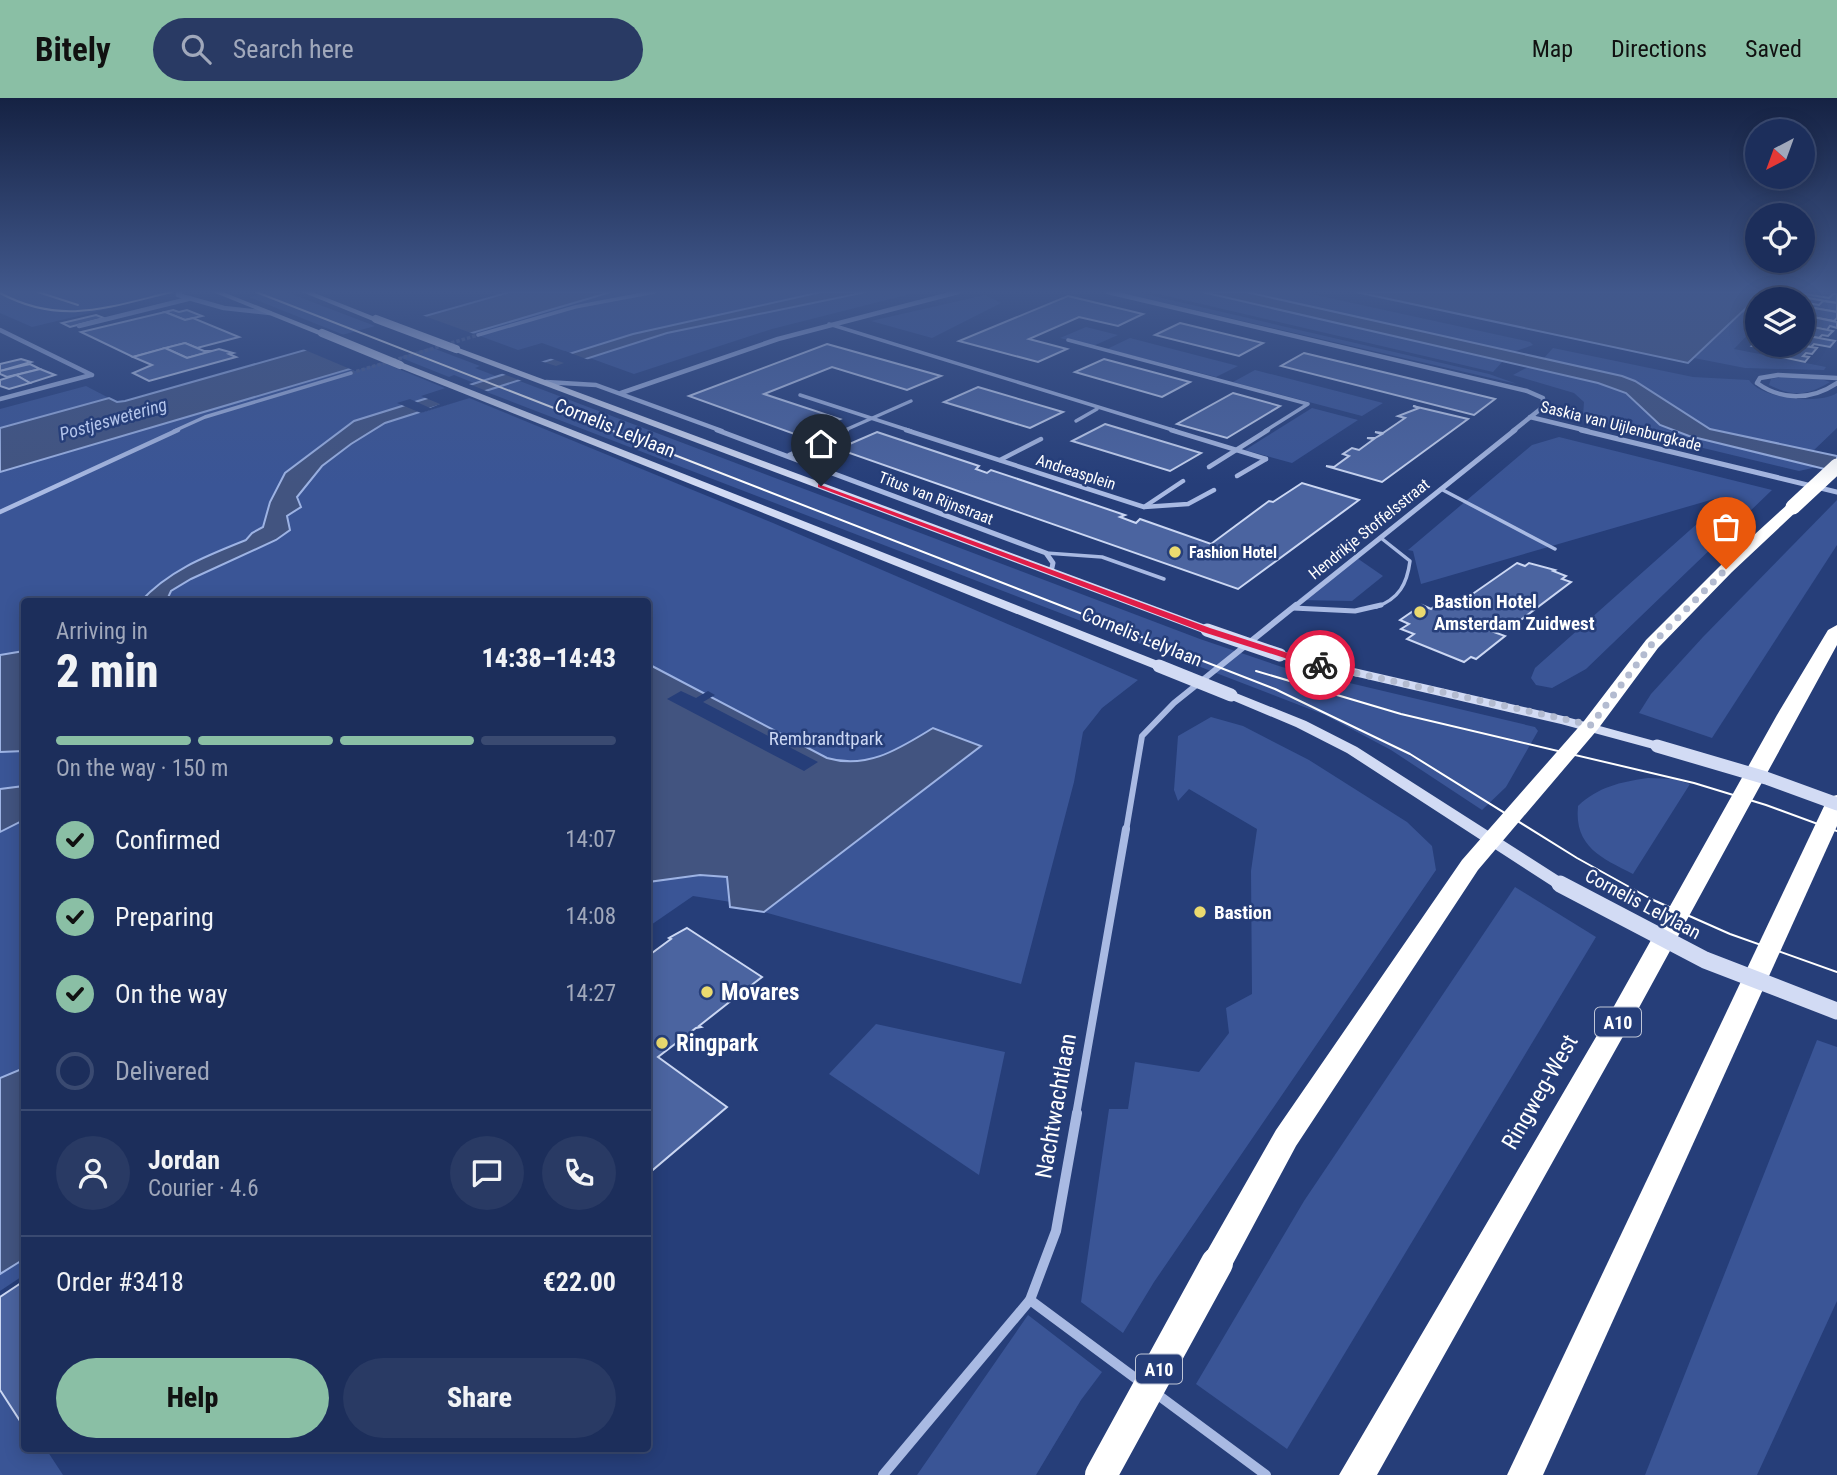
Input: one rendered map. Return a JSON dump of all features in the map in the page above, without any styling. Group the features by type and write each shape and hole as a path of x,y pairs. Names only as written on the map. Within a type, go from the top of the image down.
{"highway":[{"path":"1491,839 1591,725 1668,627 1837,466"},
{"name":"Ringweg-West","path":"1357,1475 1392,1410 1622,1015 1780,727 1837,630"},
{"path":"1525,1475 1837,803"},
{"name":"A10","path":"1101,1475 1286,1138 1390,980 1491,839"}],"main road":[{"name":"Cornelis Lelylaan","path":"378,356 1301,724 1352,750 1560,884 1705,960 1837,1011"},
{"name":"Cornelis Lelylaan","path":"476,356 1280,655 1341,671 1591,725 1766,778 1837,803"}],"street":[{"path":"0,399 92,375 54,356"},
{"path":"545,382 596,385 620,393 725,356"},
{"path":"931,356 1097,409 1266,458 1237,476"},
{"path":"1129,356 1308,404 1209,467"},
{"name":"Saskia van Uijlenburgkade","path":"1380,356 1527,391 1543,398 1543,407 1530,417"},
{"path":"0,512 205,417 351,373"},
{"path":"1778,376 1837,380 1816,396 1774,392 1757,383 1760,378 1778,376"},
{"name":"Titus van Rijnstraat","path":"620,393 1046,553"},
{"name":"Andreasplein","path":"800,395 1144,507 1188,504 1214,490"},
{"path":"789,455 911,401"},
{"path":"1076,421 1097,409"},
{"name":"Saskia van Uijlenburgkade","path":"1530,417 1837,492"},
{"name":"Hendrikje Stoffelsstraat","path":"1225,663 1530,417"},
{"name":"Andreasplein","path":"1000,460 1041,439"},
{"path":"1144,507 1183,481"},
{"path":"1046,553 1053,563 1051,572"},
{"name":"Nachtwachtlaan","path":"883,1475 1030,1300 1056,1231 1138,749 1142,736 1174,703 1225,663"},
{"path":"1030,1300 1266,1475"}],"lane":[{"path":"1441,489 1555,549"},
{"path":"1293,608 1362,613 1391,600 1406,583 1410,561 1381,538"},
{"name":"Titus van Rijnstraat","path":"1046,553 1102,557 1164,579"}],"green space":[{"path":"397,356 454,356 480,366 475,368 511,382 517,380 1200,639 1282,667 1535,727 1538,731 1506,787 1482,810 1391,750 1325,715 484,391 489,389 454,375 449,377"},
{"path":"589,356 688,356 634,374 587,357"},
{"path":"1135,356 1200,356 1238,366 1216,377"},
{"path":"1396,356 1413,356 1489,374 1517,384"},
{"path":"1426,356 1482,356 1503,361 1493,372"},
{"path":"1593,356 1693,377 1749,380 1765,392 1791,398 1817,399 1837,393 1837,428 1813,451 1710,429 1656,394 1544,358"},
{"path":"1775,357 1826,367 1824,370 1745,368 1694,358"},
{"name":"Rembrandtpark","path":"379,361 773,523 1138,680 1102,708 1083,732 1074,782 1021,984 764,912 768,908 693,896 651,925 651,598 21,598 21,1277 0,1291 0,472"},
{"path":"1528,367 1598,383 1626,393 1660,425 1689,436 1817,467 1799,471 1591,421 1583,416 1584,402 1574,393 1513,375"},
{"path":"1255,370 1383,403 1362,416 1233,382"},
{"path":"1781,377 1830,382 1814,390 1793,393 1769,385 1771,379"},
{"path":"86,386 109,398 0,428 0,409"},
{"path":"1312,408 1358,420 1292,463 1245,450"},
{"path":"1559,437 1772,490 1586,669 1552,688 1536,685 1531,678 1535,668 1726,498 1714,499 1421,584 1413,551 1408,550 1532,445"},
{"path":"1837,500 1837,545 1712,738 1639,713 1651,694 1703,637"},
{"path":"1354,556 1383,576 1352,601 1298,600"},
{"path":"1211,717 1243,726 1309,760 1407,822 1432,846 1436,870 1154,1282 1123,1333 1081,1302 1109,1109 1128,1109 1135,1062 1199,1072 1229,1033 1226,1008 1252,994 1251,871 1257,829 1189,789 1178,801 1174,790 1178,736"},
{"path":"1648,778 1674,779 1690,784 1633,874 1601,856 1585,841 1578,820 1578,806 1593,794 1610,786"},
{"path":"1515,887 1596,937 1287,1449 1196,1384 1304,1201"},
{"path":"876,1024 1005,1052 979,1175 829,1074"},
{"path":"1817,1040 1837,1047 1837,1301 1757,1475 1645,1475"},
{"path":"1028,1315 1102,1372 1081,1400 1036,1475 917,1475"},
{"path":"0,1380 21,1412 21,1452 48,1452 63,1475 0,1475"}],"water":[{"name":"Postjeswetering","path":"283,356 393,356 0,472 0,428 109,398 117,402"},
{"path":"562,356 594,356 385,423 322,466 297,497 301,507 287,516 290,530 276,540 191,579 171,591 168,598 144,598 176,573 246,540 263,527 270,502 285,473 354,421"},
{"path":"1482,356 1534,356 1622,376 1635,381 1710,429 1837,456 1837,472 1689,436 1660,425 1626,393 1598,383"},
{"path":"1656,356 1695,356 1688,363"},
{"path":"21,652 21,751 0,752 0,655"},
{"path":"651,666 827,758 842,761 870,759 896,749 933,728 981,746 764,912 730,907 727,877 700,875 651,882"},
{"path":"21,786 21,822 0,832 0,789"},
{"path":"21,1069 21,1261 0,1274 0,1078"}],"pier":[{"path":"320,356 402,356 355,371"},
{"path":"579,356 589,360 522,381 498,372 537,360 556,366 564,363 546,357"},
{"path":"464,382 489,392 421,413 397,403 410,399 430,408 440,404 421,396"},
{"path":"681,691 696,698 708,691 715,695 703,702 818,762 804,771 667,699"}],"building":[{"path":"794,356 871,356 941,376 907,390 832,367 764,394 840,419 800,436 689,396"},
{"path":"1016,356 1051,356 1038,362"},
{"path":"1298,356 1318,356 1495,399 1474,415 1281,366"},
{"path":"133,357 236,357 149,381 133,373 152,365"},
{"path":"1782,357 1809,357 1805,362"},
{"path":"21,359 31,362 0,371 0,364"},
{"path":"1104,359 1190,382 1162,397 1075,372"},
{"path":"30,364 40,369 7,377 0,374 0,371"},
{"path":"40,369 55,375 30,383 16,375"},
{"path":"16,375 30,383 9,389 0,386 0,380"},
{"path":"978,387 1063,412 1030,428 944,402"},
{"path":"1233,393 1280,406 1227,438 1177,424"},
{"path":"1413,406 1468,419 1382,482 1326,466 1334,467 1349,456 1343,454 1352,448 1359,450 1374,439 1367,438 1382,434 1375,432 1383,433 1405,418 1398,416 1419,408"},
{"path":"1105,424 1201,453 1170,471 1072,441"},
{"path":"877,432 979,466 976,469 987,473 991,470 1125,515 1120,517 1136,523 1140,519 1211,544 1269,501 1273,502 1302,483 1359,500 1238,589 838,449"},
{"path":"1517,563 1525,566 1529,563 1555,570 1553,571 1566,576 1562,579 1571,582 1506,631 1497,627 1491,631 1505,636 1476,659 1471,657 1464,662 1407,639 1414,634 1401,629 1409,624 1400,620 1422,605 1431,609 1436,605 1451,609"},
{"name":"Ringpark","path":"687,928 762,977 749,987 751,989 746,989 699,1026 701,1027 658,1057 727,1107 651,1171 651,954 671,939 669,938"},
{"path":"21,1283 21,1422 0,1390 0,1297"}],"tunnel":[{"path":"351,373 407,356"}],"tram line":[{"path":"421,356 1275,689 1410,754 1577,858 1651,899 1730,934 1837,972"},
{"path":"1256,671 1401,714 1694,783 1837,831"}],"way so far":[{"path":"1320,665 1591,725 1652,644 1726,569"}],"place":[{"name":"Fashion Hotel","path":"1175,552"},
{"name":"Bastion Hotel Amsterdam Zuidwest","path":"1420,612"},
{"name":"Bastion","path":"1200,912"},
{"name":"Movares","path":"707,992"},
{"name":"Ringpark","path":"662,1043"}],"route":[{"path":"821,486 1207,630 1280,655 1320,665"}]}
